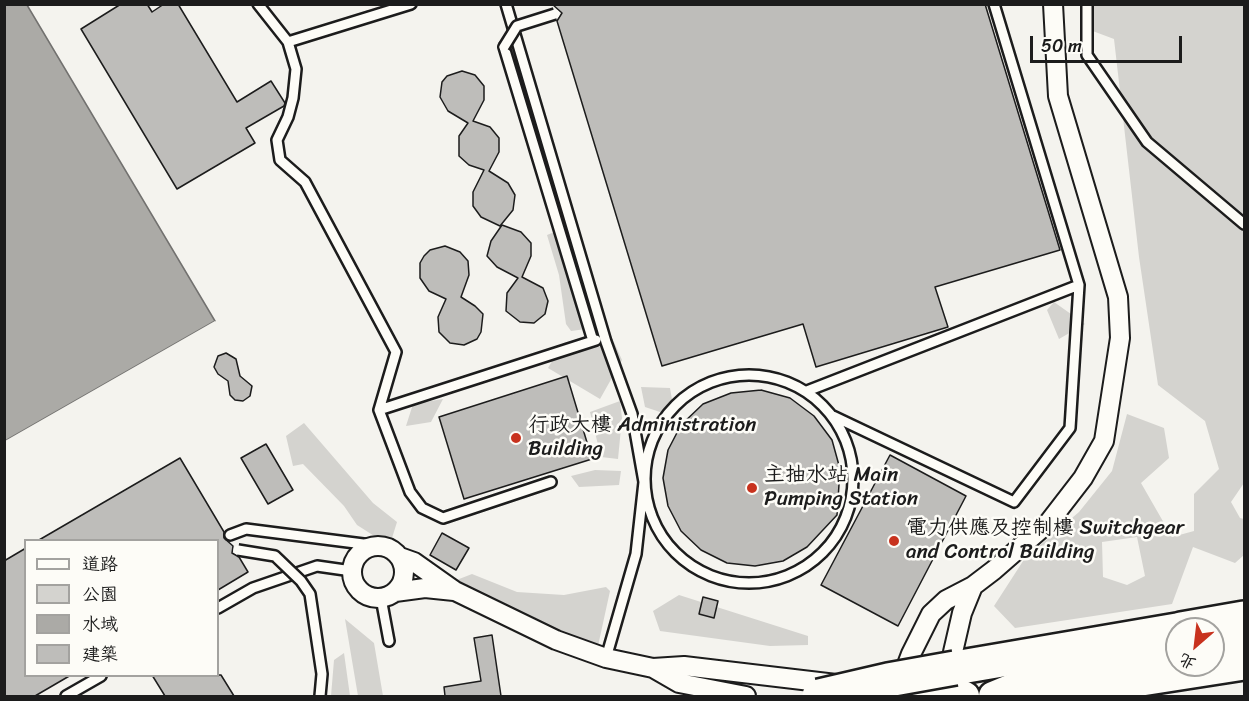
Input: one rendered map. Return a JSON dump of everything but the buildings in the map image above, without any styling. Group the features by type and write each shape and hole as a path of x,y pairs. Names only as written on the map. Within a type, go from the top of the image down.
{"highway":[{"path":"1225,621 1245,618"},
{"path":"819,696 888,680 1165,631"},
{"path":"1032,696 1245,663"}],"main road":[{"path":"1225,646 1245,642"},
{"path":"993,696 1022,684 1165,657"},
{"path":"889,692 916,684 958,693"}],"street":[{"path":"455,591 425,588 388,595 364,594 357,588 352,571 357,556 370,547 386,547 400,557 414,562 455,591 556,640 606,658 652,668 684,666 889,692 931,614 946,600 973,586 1049,522 1083,478 1104,441 1120,338 1118,297 1058,96 1053,4"},
{"path":"388,595 403,579 404,572 400,557"},
{"path":"958,693 953,652 962,613 973,586"},
{"path":"652,668 679,683 746,696"}],"lane":[{"path":"258,4 288,42 296,69 294,98 277,140 280,160 305,182 396,352 379,410 410,492 422,508 443,518 551,482"},
{"path":"288,42 411,4"},
{"path":"506,4 605,337 632,414 651,517 670,548 697,570 731,582 767,583 801,571 828,549 847,518 855,484 850,448 833,416"},
{"path":"606,658 636,554 648,450 662,420 684,396 713,380 745,374 777,378 807,392 833,416 1014,502 1070,428 1079,285 994,4"},
{"path":"1087,4 1087,55 1147,142 1245,224"},
{"path":"555,14 517,26 504,47 593,341"},
{"path":"807,392 1079,285"},
{"path":"379,410 605,337"},
{"path":"230,534 246,529 379,546"},
{"path":"238,550 275,556 294,573 310,594 322,674 320,696"},
{"path":"219,607 253,588 317,566 352,571"},
{"path":"388,595 388,641"},
{"path":"66,696 98,677"}],"green space":[{"path":"1084,5 1244,5 1244,483 1231,502 1240,518 1244,519 1244,555 1235,563 1193,547 1172,604 1015,628 994,606 1025,558 1079,512 1112,471 1127,414 1164,428 1169,458 1141,483 1172,537 1194,531 1194,494 1219,469 1205,421 1158,385 1139,257 1114,39 1082,27","holes":["1137,537 1145,576 1127,585 1103,577 1102,542"]},
{"path":"562,229 599,297 593,328 571,331 566,324 559,275 547,235"},
{"path":"1054,302 1085,324 1059,339 1047,310"},
{"path":"609,331 622,360 600,399 548,368 563,343"},
{"path":"641,387 670,388 675,417 645,407"},
{"path":"443,399 431,422 406,426 413,404"},
{"path":"620,401 622,418 618,459 601,457 590,412"},
{"path":"304,423 373,503 397,522 392,538 379,539 357,525 344,506 303,464 293,466 286,436"},
{"path":"595,470 621,471 619,485 579,487 571,476"},
{"path":"472,574 517,592 564,595 606,587 610,591 598,646 536,621 454,581"},
{"path":"679,595 808,636 808,645 770,646 660,631 653,611"},
{"path":"345,619 374,643 383,696 358,696"},
{"path":"344,653 350,696 331,696 334,660"}],"water":[{"path":"5,5 27,5 215,321 5,441"}],"pier":[{"path":"215,321 217,323 4,444 5,441"}],"place":[{"name":"行政大樓 Administration Building","path":"516,438"},
{"name":"主抽水站 Main Pumping Station","path":"752,488"},
{"name":"電力供應及控制樓 Switchgear and Control Building","path":"894,541"}]}
